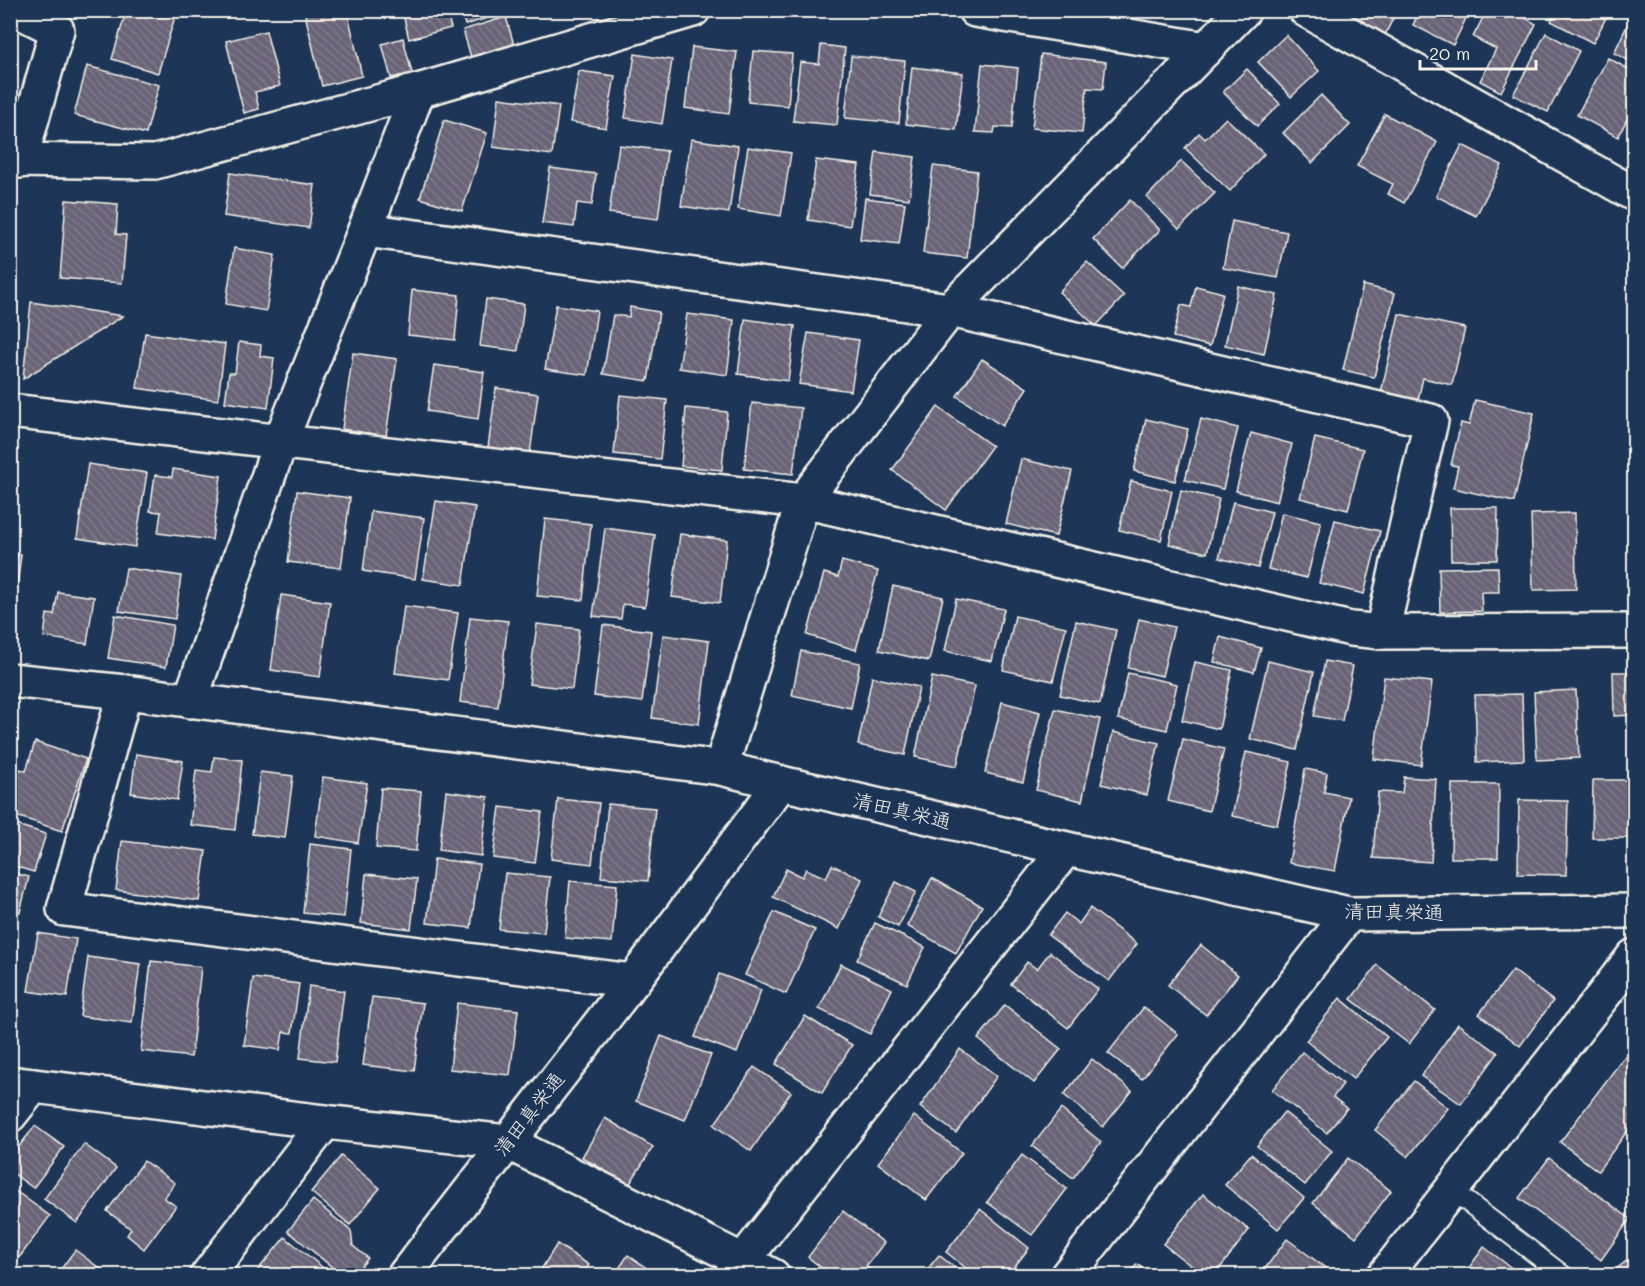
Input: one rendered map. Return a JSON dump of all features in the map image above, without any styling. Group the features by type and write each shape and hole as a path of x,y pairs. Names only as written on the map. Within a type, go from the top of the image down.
{"street":[{"path":"17,10 57,30 15,160 155,162 418,91 693,10"},
{"path":"975,10 1206,49"},
{"path":"721,768 803,501 950,310 1244,10"},
{"path":"1306,10 1635,194"},
{"path":"190,701 281,440 418,91"},
{"path":"365,230 950,310 1431,421 1382,632"},
{"path":"10,411 803,501 1351,629 1382,632 1635,631"},
{"path":"10,680 125,692 721,768 781,783"},
{"path":"125,692 64,909 633,981"},
{"name":"清田真栄通","path":"404,1275 633,981 781,783 1348,914 1635,912"},
{"path":"737,1268 1065,850"},
{"path":"1067,1275 1348,914"},
{"path":"1384,1275 1635,956"},
{"path":"10,1115 22,1084 507,1142 737,1268 773,1275"},
{"path":"207,1275 325,1122"}],"lane":[{"path":"1452,1190 1564,1275"}],"building":[{"path":"122,10 177,10 158,73 112,59 126,12"},
{"path":"304,10 347,10 362,76 322,86"},
{"path":"402,10 446,10 451,28 409,39"},
{"path":"461,10 504,10 504,13 465,25"},
{"path":"1351,10 1397,10 1384,37 1347,18"},
{"path":"1420,10 1470,10 1453,45 1413,25"},
{"path":"1487,10 1511,10 1536,24 1501,92 1480,81 1496,49 1473,37"},
{"path":"1556,10 1610,10 1593,43 1551,21"},
{"path":"1634,11 1634,63 1614,53"},
{"path":"506,17 514,45 471,57 463,30"},
{"path":"266,31 280,86 255,92 259,109 244,113 226,41"},
{"path":"1546,33 1579,51 1548,112 1513,95"},
{"path":"1286,35 1319,71 1291,97 1258,62"},
{"path":"403,38 412,73 391,78 382,44"},
{"path":"821,45 845,48 837,125 793,121 800,62 819,64"},
{"path":"692,47 737,52 729,114 685,108"},
{"path":"753,51 792,54 788,106 748,102"},
{"path":"635,54 672,60 662,124 625,118"},
{"path":"1041,54 1106,62 1103,89 1087,88 1082,133 1032,128"},
{"path":"851,56 905,61 899,123 845,118"},
{"path":"1608,58 1634,72 1634,105 1618,137 1577,115"},
{"path":"982,64 1018,68 1012,128 995,127 994,133 975,132"},
{"path":"87,66 159,85 146,134 74,115"},
{"path":"912,67 963,73 956,130 906,124"},
{"path":"1247,69 1280,104 1257,126 1223,92"},
{"path":"579,71 615,76 606,128 570,122"},
{"path":"1321,95 1350,125 1312,163 1283,133"},
{"path":"499,98 559,106 552,155 493,147"},
{"path":"1385,114 1437,142 1404,203 1388,194 1393,184 1357,166"},
{"path":"1226,118 1264,154 1230,191 1185,148 1199,133 1205,139"},
{"path":"444,120 487,133 462,211 420,198"},
{"path":"1634,134 1634,152 1627,148"},
{"path":"691,139 738,146 729,213 681,206"},
{"path":"619,145 667,151 658,219 609,213"},
{"path":"1462,145 1502,165 1476,216 1436,196"},
{"path":"748,147 791,153 781,216 738,209"},
{"path":"876,152 915,157 909,199 870,194"},
{"path":"816,160 859,165 850,226 808,220"},
{"path":"1181,161 1215,193 1179,229 1147,197"},
{"path":"933,166 977,171 967,258 923,253"},
{"path":"550,168 596,174 592,205 577,203 574,227 542,223"},
{"path":"230,173 315,185 309,228 224,216"},
{"path":"865,198 905,203 899,244 860,239"},
{"path":"66,200 118,204 116,234 126,235 122,283 60,278"},
{"path":"1130,200 1160,230 1122,268 1093,239"},
{"path":"1232,221 1287,232 1278,278 1223,268"},
{"path":"234,248 275,255 266,311 226,304"},
{"path":"1087,262 1124,296 1096,326 1059,292"},
{"path":"1363,285 1395,293 1374,377 1343,370"},
{"path":"1196,286 1223,293 1210,346 1173,337 1181,305 1191,307"},
{"path":"1238,286 1277,295 1264,354 1225,345"},
{"path":"412,290 459,295 455,340 408,335"},
{"path":"486,299 524,304 518,351 480,346"},
{"path":"31,302 123,316 23,379"},
{"path":"556,305 597,311 587,375 545,369"},
{"path":"630,307 659,312 648,381 603,374 613,315 629,317"},
{"path":"687,314 734,320 727,375 679,368"},
{"path":"1399,314 1465,328 1452,385 1423,378 1417,404 1380,397"},
{"path":"745,319 795,326 788,381 738,374"},
{"path":"145,333 225,344 218,400 137,388"},
{"path":"808,333 859,340 851,391 799,384"},
{"path":"239,342 261,345 260,356 274,358 268,408 225,402 229,373 235,373"},
{"path":"353,353 397,359 386,436 342,429"},
{"path":"982,359 1027,388 1002,426 957,396"},
{"path":"434,365 484,372 478,419 427,411"},
{"path":"496,388 538,394 529,461 487,455"},
{"path":"620,395 667,400 660,459 614,454"},
{"path":"1475,400 1534,413 1514,502 1453,488 1458,466 1451,465 1461,423 1469,425"},
{"path":"752,403 801,408 793,474 744,469"},
{"path":"938,407 992,446 946,510 892,470"},
{"path":"686,408 727,412 722,470 681,466"},
{"path":"1146,419 1188,429 1175,481 1134,471"},
{"path":"1201,419 1238,428 1223,489 1185,480"},
{"path":"1251,433 1292,444 1277,502 1236,491"},
{"path":"1315,438 1363,449 1348,510 1300,498"},
{"path":"1021,459 1072,471 1056,536 1006,524"},
{"path":"88,464 147,473 135,547 77,538"},
{"path":"173,469 221,476 212,540 158,533 161,512 150,511 155,475 172,477"},
{"path":"1131,481 1172,491 1161,540 1119,530"},
{"path":"1181,490 1219,499 1207,553 1169,544"},
{"path":"297,491 350,498 341,568 288,562"},
{"path":"436,501 475,507 463,585 423,579"},
{"path":"1233,502 1272,512 1258,568 1219,558"},
{"path":"1450,508 1498,508 1497,560 1451,560"},
{"path":"371,511 424,518 415,579 363,571"},
{"path":"1282,513 1321,522 1307,578 1268,569"},
{"path":"1575,513 1576,589 1533,590 1531,514"},
{"path":"545,519 591,524 583,600 537,596"},
{"path":"1335,520 1380,531 1364,594 1319,583"},
{"path":"605,528 655,535 645,607 623,604 621,619 593,616"},
{"path":"680,534 727,540 720,603 672,597"},
{"path":"10,554 21,555 15,603 10,602"},
{"path":"842,561 878,571 856,650 807,635 824,573 838,577"},
{"path":"1498,567 1499,592 1481,592 1482,611 1440,612 1439,568"},
{"path":"126,568 181,576 175,619 119,611"},
{"path":"893,586 943,597 929,661 879,650"},
{"path":"58,592 94,597 87,644 44,637 47,614 54,615"},
{"path":"281,595 330,602 320,677 271,670"},
{"path":"956,599 1004,609 992,661 945,651"},
{"path":"404,606 458,613 448,680 395,673"},
{"path":"115,615 173,625 166,667 108,658"},
{"path":"1015,616 1066,627 1053,681 1003,670"},
{"path":"470,617 508,621 498,707 460,702"},
{"path":"1139,619 1174,627 1162,676 1128,668"},
{"path":"1076,621 1116,630 1100,704 1060,695"},
{"path":"537,624 579,629 572,689 529,684"},
{"path":"603,625 651,631 642,702 594,696"},
{"path":"663,635 709,641 699,724 652,718"},
{"path":"1220,637 1261,648 1254,672 1214,662"},
{"path":"801,651 860,663 851,708 792,695"},
{"path":"1268,661 1314,672 1297,750 1250,739"},
{"path":"1325,661 1353,666 1342,721 1314,716"},
{"path":"1195,662 1232,670 1219,729 1182,720"},
{"path":"1613,672 1634,672 1634,715 1614,716"},
{"path":"1128,673 1177,684 1167,730 1118,719"},
{"path":"872,677 919,687 905,755 858,745"},
{"path":"932,677 975,686 957,766 915,757"},
{"path":"1384,677 1432,682 1421,765 1374,759"},
{"path":"1576,690 1579,758 1537,760 1534,692"},
{"path":"1522,694 1524,760 1477,762 1475,695"},
{"path":"1002,702 1040,712 1023,782 985,773"},
{"path":"1055,709 1100,719 1082,801 1036,790"},
{"path":"1113,732 1159,743 1147,795 1101,784"},
{"path":"1183,739 1224,749 1209,811 1168,801"},
{"path":"35,742 86,759 62,831 10,814 10,796 20,769 26,771"},
{"path":"1246,752 1291,762 1277,825 1232,816"},
{"path":"136,754 183,761 177,800 131,793"},
{"path":"214,757 242,760 235,830 190,825 196,770 212,772"},
{"path":"1305,769 1327,773 1324,792 1349,797 1335,871 1289,863"},
{"path":"260,772 293,776 285,838 252,834"},
{"path":"323,777 367,783 358,843 315,836"},
{"path":"1404,777 1436,779 1431,862 1373,858 1378,792 1402,793"},
{"path":"1593,780 1634,780 1634,838 1592,838"},
{"path":"1452,784 1499,784 1498,858 1451,858"},
{"path":"381,788 421,791 416,851 376,848"},
{"path":"446,791 488,797 481,856 439,850"},
{"path":"558,799 599,803 592,864 551,859"},
{"path":"1519,800 1568,801 1566,875 1518,874"},
{"path":"608,804 655,808 648,881 601,877"},
{"path":"500,807 542,812 535,863 493,858"},
{"path":"10,823 46,834 34,872 10,865"},
{"path":"122,841 206,851 199,901 116,890"},
{"path":"310,844 351,849 344,917 303,913"},
{"path":"434,859 479,864 471,928 427,923"},
{"path":"832,865 862,879 839,929 773,897 786,869 802,877 806,869 826,878"},
{"path":"10,872 29,877 20,912 10,909"},
{"path":"505,873 550,877 544,933 499,929"},
{"path":"366,874 417,879 411,929 361,923"},
{"path":"932,878 982,906 956,953 907,926"},
{"path":"570,881 617,885 612,942 565,938"},
{"path":"896,882 916,892 898,927 878,917"},
{"path":"1090,908 1137,944 1109,981 1048,935 1065,913 1079,924"},
{"path":"774,912 815,930 786,994 745,975"},
{"path":"875,923 925,947 907,984 857,960"},
{"path":"38,933 76,939 67,997 28,991"},
{"path":"1201,945 1238,975 1206,1015 1168,985"},
{"path":"1050,952 1098,989 1068,1028 1011,984 1027,962 1037,969"},
{"path":"88,957 140,964 132,1023 80,1016"},
{"path":"151,961 201,967 191,1057 141,1051"},
{"path":"841,964 892,989 870,1034 819,1009"},
{"path":"1377,965 1435,1010 1409,1044 1351,999"},
{"path":"1513,970 1553,1001 1520,1046 1479,1014"},
{"path":"719,974 761,990 737,1053 695,1037"},
{"path":"253,978 299,984 292,1033 283,1032 280,1050 244,1045"},
{"path":"309,986 344,991 335,1062 300,1058"},
{"path":"372,997 423,1003 414,1071 363,1065"},
{"path":"1340,998 1387,1037 1353,1079 1306,1041"},
{"path":"457,1003 518,1010 510,1075 450,1069"},
{"path":"1005,1005 1061,1049 1034,1083 978,1039"},
{"path":"1144,1007 1178,1034 1142,1079 1108,1053"},
{"path":"805,1016 852,1045 822,1093 776,1064"},
{"path":"1458,1024 1498,1053 1461,1104 1421,1076"},
{"path":"661,1036 711,1055 685,1120 636,1101"},
{"path":"960,1049 997,1076 956,1133 920,1107"},
{"path":"1302,1052 1343,1084 1333,1097 1347,1108 1327,1133 1272,1090"},
{"path":"1625,1056 1634,1063 1634,1122 1598,1171 1560,1142"},
{"path":"1092,1059 1132,1091 1103,1127 1064,1095"},
{"path":"754,1067 791,1092 751,1151 714,1125"},
{"path":"1414,1081 1448,1108 1408,1157 1375,1130"},
{"path":"1061,1109 1101,1142 1073,1178 1032,1146"},
{"path":"1284,1112 1332,1151 1305,1185 1257,1146"},
{"path":"914,1116 962,1153 926,1200 878,1163"},
{"path":"605,1118 653,1147 629,1185 582,1157"},
{"path":"35,1126 64,1147 33,1188 10,1171 10,1158"},
{"path":"84,1144 116,1168 77,1223 44,1199"},
{"path":"1251,1154 1304,1198 1278,1229 1225,1185"},
{"path":"1022,1155 1067,1189 1032,1235 987,1202"},
{"path":"341,1156 380,1188 350,1225 311,1192"},
{"path":"1348,1158 1391,1191 1356,1237 1313,1203"},
{"path":"1549,1158 1630,1219 1601,1260 1519,1198"},
{"path":"144,1161 175,1183 164,1198 176,1206 144,1249 127,1235 131,1229 107,1211"},
{"path":"10,1187 50,1216 19,1258 10,1251"},
{"path":"1203,1194 1249,1230 1214,1276 1204,1276 1163,1244"},
{"path":"313,1200 351,1231 353,1246 368,1258 353,1276 343,1276 288,1231"},
{"path":"980,1209 1029,1248 1007,1276 976,1276 946,1252"},
{"path":"843,1211 884,1243 866,1266 875,1274 873,1276 832,1276 808,1257"},
{"path":"285,1237 327,1271 323,1276 253,1276"},
{"path":"1287,1239 1336,1276 1264,1276 1261,1274"},
{"path":"557,1244 589,1265 582,1276 537,1276"},
{"path":"1484,1247 1522,1276 1463,1276"},
{"path":"75,1250 110,1276 56,1276"},
{"path":"628,1255 658,1276 614,1276"},
{"path":"939,1255 965,1276 922,1276"},
{"path":"1634,1255 1634,1276 1617,1276 1614,1271"},
{"path":"10,1264 18,1270 15,1276 10,1276"},
{"path":"1137,1264 1153,1276 1128,1276"}]}
